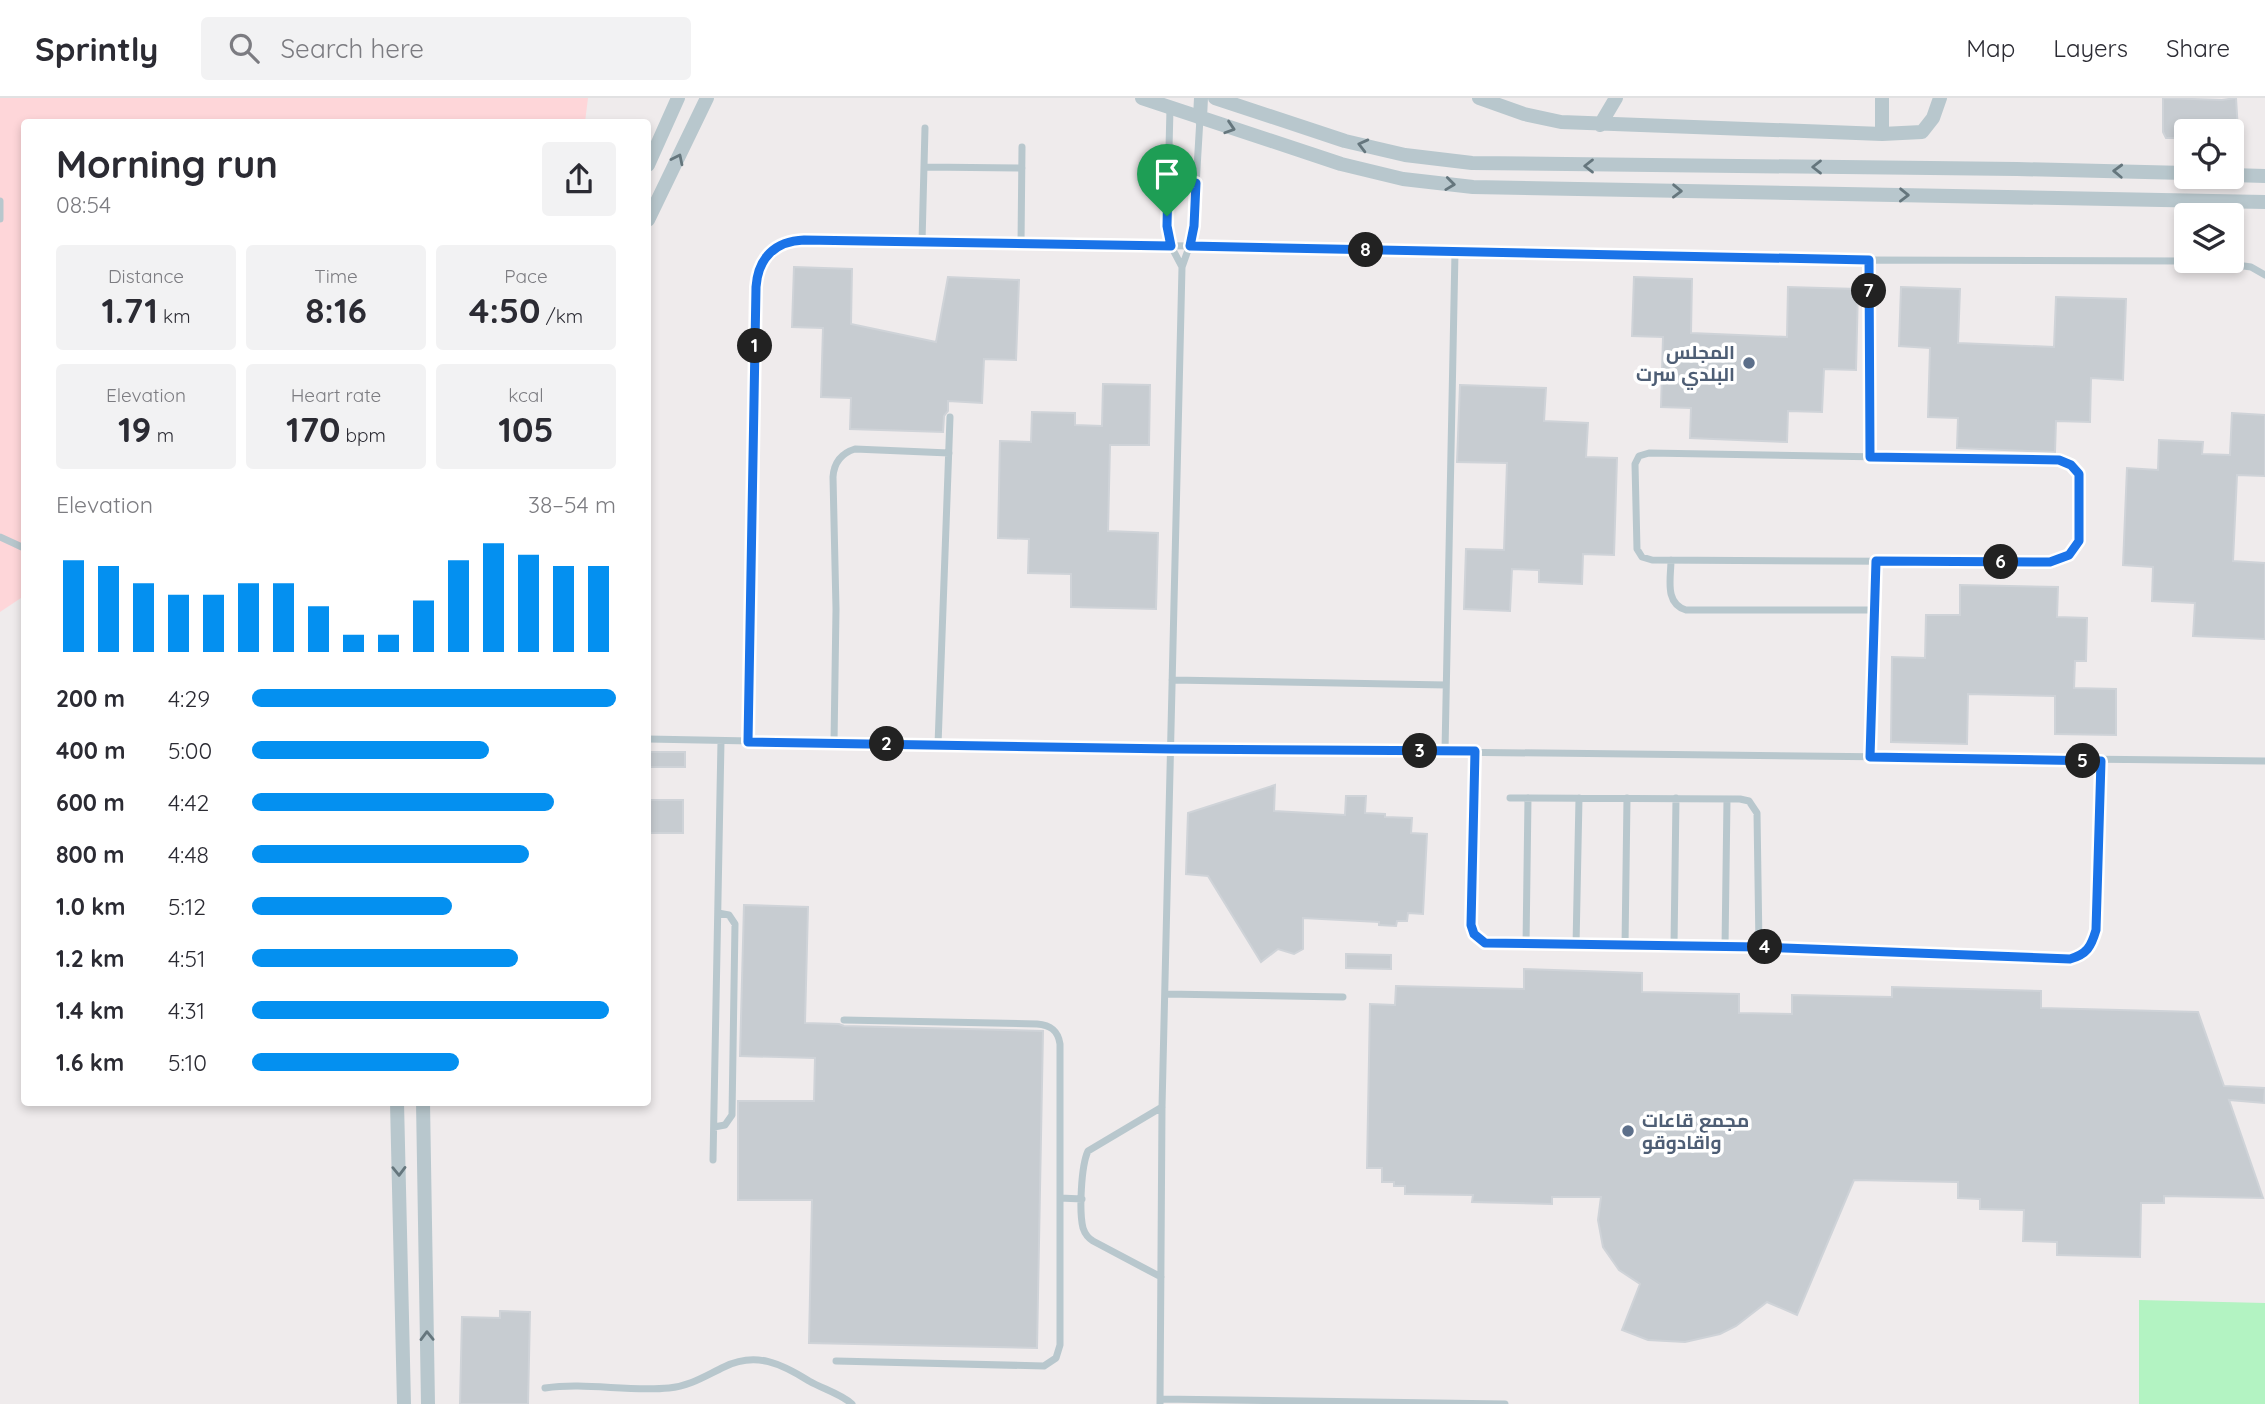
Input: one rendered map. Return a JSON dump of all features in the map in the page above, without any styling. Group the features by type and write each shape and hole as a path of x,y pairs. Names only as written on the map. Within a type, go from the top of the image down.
{"street":[{"path":"651,158 678,98"},
{"path":"651,214 707,98"},
{"path":"1142,98 1170,103 1200,118 1341,164 1403,179 1473,187 2265,202"},
{"path":"1200,118 1201,98"},
{"path":"1215,98 1345,141 1405,155 1472,163 2174,173"},
{"path":"1479,98 1542,119 1600,125 1882,134 1922,132 1933,118 1940,98"},
{"path":"1600,125 1616,98"},
{"path":"1882,98 1882,134"},
{"path":"2244,175 2265,176"},
{"path":"397,1106 404,1404"},
{"path":"423,1106 428,1404"}],"lane":[{"path":"1170,103 1167,226 1171,246 1182,267"},
{"path":"1200,118 1194,226 1182,267 1162,1107 1160,1401 1505,1404"},
{"path":"922,242 925,128"},
{"path":"1021,244 1022,147"},
{"path":"924,167 1022,168"},
{"path":"1168,181 1196,183"},
{"path":"0,201 0,219"},
{"path":"748,742 757,275 761,263 779,245 791,241 922,242 1869,260 2174,261"},
{"path":"1445,751 1455,252"},
{"path":"1869,260 1870,457"},
{"path":"2244,266 2265,275"},
{"path":"938,745 950,417"},
{"path":"834,743 835,464 843,454 855,449 949,453"},
{"path":"1649,453 1870,457 2059,460 2071,465 2079,474 2079,541 2069,555 2050,562 1652,560 1642,557 1637,549 1635,464 1639,457 1649,453"},
{"path":"0,537 21,547"},
{"path":"1671,560 1671,598 1676,606 1686,610 1875,610"},
{"path":"1870,757 1876,561"},
{"path":"1172,680 1446,685"},
{"path":"651,739 1171,749 2265,761"},
{"path":"713,1160 721,741"},
{"path":"1475,751 1472,930 1481,941 1490,945 1759,947 2070,959 2081,956 2092,945 2096,930 2101,761"},
{"path":"1510,798 1749,801 1757,813 1759,947"},
{"path":"1526,945 1528,798"},
{"path":"1576,946 1579,798"},
{"path":"1625,946 1627,798"},
{"path":"1674,946 1676,798"},
{"path":"1725,947 1727,799"},
{"path":"714,1127 726,1125 732,1115 735,924 729,915 718,913"},
{"path":"1165,994 1343,997"},
{"path":"836,1361 1039,1366 1052,1362 1059,1350 1060,1044 1053,1029 1037,1024 844,1020"},
{"path":"1161,1277 1086,1236 1083,1228 1082,1199 1084,1159 1088,1151 1162,1107"},
{"path":"1060,1198 1082,1199"},
{"path":"544,1388 575,1385 668,1388 692,1383 734,1363 755,1360 787,1367 852,1404"}],"shaded area":[{"path":"0,98 588,98 585,119 21,119 21,598 0,612"}],"green space":[{"path":"2139,1300 2265,1303 2265,1404 2139,1404"}],"building":[{"path":"2163,98 2236,98 2237,119 2174,119 2174,138 2166,138 2163,132"},
{"path":"794,267 852,269 851,324 936,342 948,277 1019,280 1016,360 984,359 982,403 948,401 943,432 850,429 851,398 821,397 823,328 792,327"},
{"path":"1634,277 1692,279 1691,333 1787,337 1788,287 1858,289 1856,370 1824,369 1822,412 1788,411 1787,442 1690,438 1691,408 1661,407 1663,337 1632,336"},
{"path":"1901,287 1960,289 1958,343 2054,347 2056,297 2126,299 2123,380 2091,378 2090,422 2056,421 2055,452 1957,448 1958,418 1928,417 1930,348 1899,346"},
{"path":"1103,384 1150,385 1149,445 1110,445 1108,531 1158,533 1156,609 1071,607 1071,574 1028,573 1029,539 998,538 1000,441 1031,442 1032,412 1075,413 1075,425 1102,426"},
{"path":"1460,385 1546,388 1544,421 1588,423 1586,457 1617,458 1614,555 1583,554 1582,584 1539,582 1539,570 1512,569 1510,611 1464,609 1466,549 1504,550 1507,463 1457,462"},
{"path":"2232,413 2265,415 2265,476 2237,475 2233,561 2265,563 2265,639 2193,636 2195,603 2152,601 2153,567 2123,565 2127,468 2158,470 2159,440 2203,442 2202,454 2230,455"},
{"path":"1960,585 2058,587 2057,617 2087,618 2086,661 2075,661 2074,688 2116,689 2116,735 2055,734 2055,696 1968,694 1967,744 1891,742 1892,657 1925,658 1926,615 1960,615"},
{"path":"651,752 685,752 685,767 651,767"},
{"path":"1275,785 1274,811 1345,815 1346,796 1366,796 1365,813 1412,818 1411,833 1427,834 1423,914 1408,913 1407,921 1397,921 1396,926 1379,925 1379,922 1303,918 1303,949 1294,954 1278,949 1261,962 1208,876 1186,874 1188,813"},
{"path":"651,800 683,800 683,833 651,833"},
{"path":"744,905 808,907 805,1023 1043,1031 1037,1348 809,1343 812,1200 738,1200 738,1101 814,1101 815,1058 740,1056"},
{"path":"1346,954 1391,955 1391,969 1346,968"},
{"path":"1524,969 1642,973 1642,992 1739,994 1739,1013 1792,1014 1792,995 1892,997 1892,987 2041,991 2041,1008 2198,1012 2224,1086 2265,1088 2264,1103 2229,1100 2263,1198 2164,1196 2164,1203 2141,1203 2140,1257 2057,1255 2057,1242 2023,1241 2024,1210 1980,1209 1980,1199 1958,1198 1958,1182 1854,1180 1797,1315 1767,1302 1736,1326 1720,1334 1685,1342 1648,1340 1622,1330 1640,1284 1619,1270 1603,1247 1598,1220 1601,1197 1552,1197 1552,1204 1472,1202 1473,1195 1405,1194 1405,1186 1382,1182 1382,1168 1367,1168 1370,1004 1395,1005 1396,986 1524,989"},
{"path":"500,1311 530,1312 528,1404 460,1404 462,1317 500,1318"}],"place":[{"name":"المجلس البلدي سرت","path":"1749,363"},
{"name":"مجمع قاعات واقادوقو","path":"1628,1131"}],"route":[{"path":"1168,181 1196,183 1190,246 1869,260 1870,457 2059,460 2071,465 2079,474 2079,541 2069,555 2050,562 1876,561 1870,757 2101,761 2096,930 2087,952 2070,959 1759,947 1490,945 1474,934 1471,925 1475,751 748,742 757,275 761,263 779,245 804,240 1171,246 1167,216 1168,181"}]}
